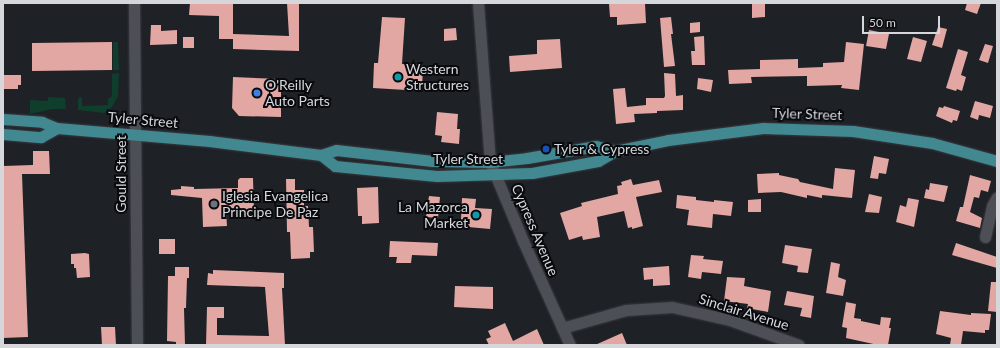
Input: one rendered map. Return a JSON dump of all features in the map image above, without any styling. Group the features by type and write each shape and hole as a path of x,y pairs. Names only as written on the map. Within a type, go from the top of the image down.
{"main road":[{"name":"Tyler Street","path":"3,119 42,122 57,128 260,146 322,155 336,150 432,161 490,162 527,158 596,146 615,151"},
{"path":"3,134 41,137 57,128"},
{"name":"Tyler Street","path":"322,155 335,166 437,176 532,173 598,161 615,151 668,140 763,128 859,132 932,143 997,161"}],"street":[{"name":"Gould Street","path":"134,3 137,345"},
{"name":"Cypress Avenue","path":"478,3 490,162 522,241 570,345"},
{"path":"985,237 992,206 997,197"},
{"name":"Sinclair Avenue","path":"562,328 626,310 672,307 730,320 800,345"}],"green space":[{"path":"113,42 118,42 119,70 113,70"},
{"path":"119,73 118,96 112,107 104,113 78,110 78,99 80,97 82,98 82,106 108,105 108,99 112,96 112,74"},
{"path":"48,97 65,98 66,109 52,109 30,114 30,100 48,101"}],"building":[{"path":"190,3 233,3 233,34 289,36 287,3 299,3 299,51 233,49 233,39 219,39 219,16 189,15"},
{"path":"645,3 646,23 617,25 617,17 610,17 609,4"},
{"path":"752,3 765,3 765,17 752,18"},
{"path":"967,3 981,3 977,14 965,10"},
{"path":"382,17 405,18 402,64 423,65 422,91 373,88 374,63 378,63"},
{"path":"671,17 673,34 671,34 675,66 664,67 660,18"},
{"path":"700,22 700,32 690,33 690,23"},
{"path":"151,25 161,25 161,31 177,30 177,44 150,45"},
{"path":"938,27 947,29 942,48 932,45"},
{"path":"456,28 457,40 444,41 444,29"},
{"path":"869,30 889,34 886,49 866,46"},
{"path":"704,36 705,65 692,65 691,51 695,51 694,37"},
{"path":"183,37 194,37 194,48 183,48"},
{"path":"913,37 927,41 921,62 907,59"},
{"path":"560,39 562,68 510,72 509,56 537,54 537,40"},
{"path":"112,42 112,70 32,71 32,43"},
{"path":"846,42 864,44 859,90 841,88 842,85 807,86 807,76 751,77 752,83 729,84 728,70 760,69 760,60 798,59 798,68 823,67 823,63 844,62"},
{"path":"985,44 993,46 988,63 979,60"},
{"path":"958,49 968,52 961,75 966,77 962,91 946,88"},
{"path":"664,73 675,74 676,96 683,95 683,110 634,114 635,122 616,124 613,89 625,88 627,107 646,105 646,98 664,98"},
{"path":"3,75 21,75 21,85 18,85 18,89 3,89"},
{"name":"O'Reilly Auto Parts","path":"233,77 281,79 281,117 239,116 232,108"},
{"path":"698,78 713,80 711,92 697,89"},
{"path":"975,101 993,106 990,118 979,115 978,120 970,117"},
{"path":"944,106 960,111 957,121 953,120 952,123 936,116 939,107 943,108"},
{"path":"437,112 458,114 457,129 460,129 459,144 441,142 442,136 435,135"},
{"path":"33,151 49,151 50,174 22,174 28,337 3,338 3,166 33,165"},
{"path":"874,156 889,159 886,174 879,173 878,179 870,178"},
{"path":"835,168 855,170 852,198 822,195 822,198 807,195 807,198 781,192 758,193 757,174 779,173 779,175 798,179 800,182 833,189"},
{"path":"970,175 991,181 988,192 981,190 979,198 974,197 970,212 982,218 980,228 956,221 960,207 963,207"},
{"path":"240,178 253,178 254,211 226,211 227,226 203,227 202,198 171,195 171,190 181,189 181,186 194,187 194,189 238,188 238,180"},
{"path":"286,179 295,179 295,190 304,190 304,206 308,206 309,227 313,227 314,252 310,252 310,258 291,259 290,232 287,232"},
{"path":"631,179 633,185 659,180 662,192 636,197 643,226 632,229 632,227 628,228 624,211 597,217 600,237 583,240 582,236 569,240 560,213 582,206 581,203 618,194 617,186 622,185 621,182"},
{"path":"930,183 948,186 944,202 924,198 926,189 929,190"},
{"path":"378,187 379,223 362,224 362,216 358,216 357,188"},
{"path":"869,194 882,197 879,213 865,212"},
{"path":"677,195 696,197 696,200 733,202 731,216 713,214 712,228 687,225 689,210 676,208"},
{"path":"429,196 440,197 438,218 426,217"},
{"name":"La Mazorca Market","path":"462,198 476,199 475,208 492,209 490,229 468,227 469,221 461,220"},
{"path":"908,198 919,200 914,227 896,222 900,205 906,207"},
{"path":"761,199 761,212 748,212 748,200"},
{"path":"159,239 175,239 175,254 159,254"},
{"path":"390,241 438,243 437,256 412,255 411,263 396,263 397,257 389,257"},
{"path":"956,243 997,257 997,268 952,255"},
{"path":"785,245 812,249 808,273 797,272 798,266 782,263"},
{"path":"71,254 89,254 90,277 77,278 76,268 74,268 74,264 71,264"},
{"path":"691,255 704,256 703,259 723,261 721,274 702,272 701,279 688,277"},
{"path":"831,262 840,264 838,277 846,280 843,296 826,293"},
{"path":"669,266 670,285 653,286 653,279 644,280 643,268"},
{"path":"175,267 189,267 186,308 184,308 185,345 176,345 176,342 167,341 168,276 175,276"},
{"path":"213,270 284,273 284,288 282,288 285,345 206,345 207,307 224,307 224,318 217,318 217,335 269,336 265,287 207,285 208,273 213,274"},
{"path":"727,277 745,278 744,286 771,291 768,312 747,308 748,304 724,301"},
{"path":"991,282 997,282 997,312 988,311"},
{"path":"455,286 493,287 493,309 454,307"},
{"path":"787,291 814,296 811,318 800,316 802,308 784,305"},
{"path":"846,302 856,304 854,318 861,319 861,321 880,325 881,317 891,318 888,345 878,345 846,338 847,328 842,327"},
{"path":"940,311 971,315 971,313 991,314 989,330 985,330 985,333 963,331 961,345 950,345 951,338 936,334"},
{"path":"505,323 513,341 537,329 544,345 489,345 486,339 491,337 488,331"},
{"path":"101,327 115,327 116,345 102,345"},
{"path":"622,333 627,345 595,345"}],"place":[{"name":"Western Structures","path":"398,77"},
{"name":"O'Reilly Auto Parts","path":"257,93"},
{"name":"Tyler & Cypress","path":"546,149"},
{"name":"Iglesia Evangelica Principe De Paz","path":"214,204"},
{"name":"La Mazorca Market","path":"476,215"}]}
